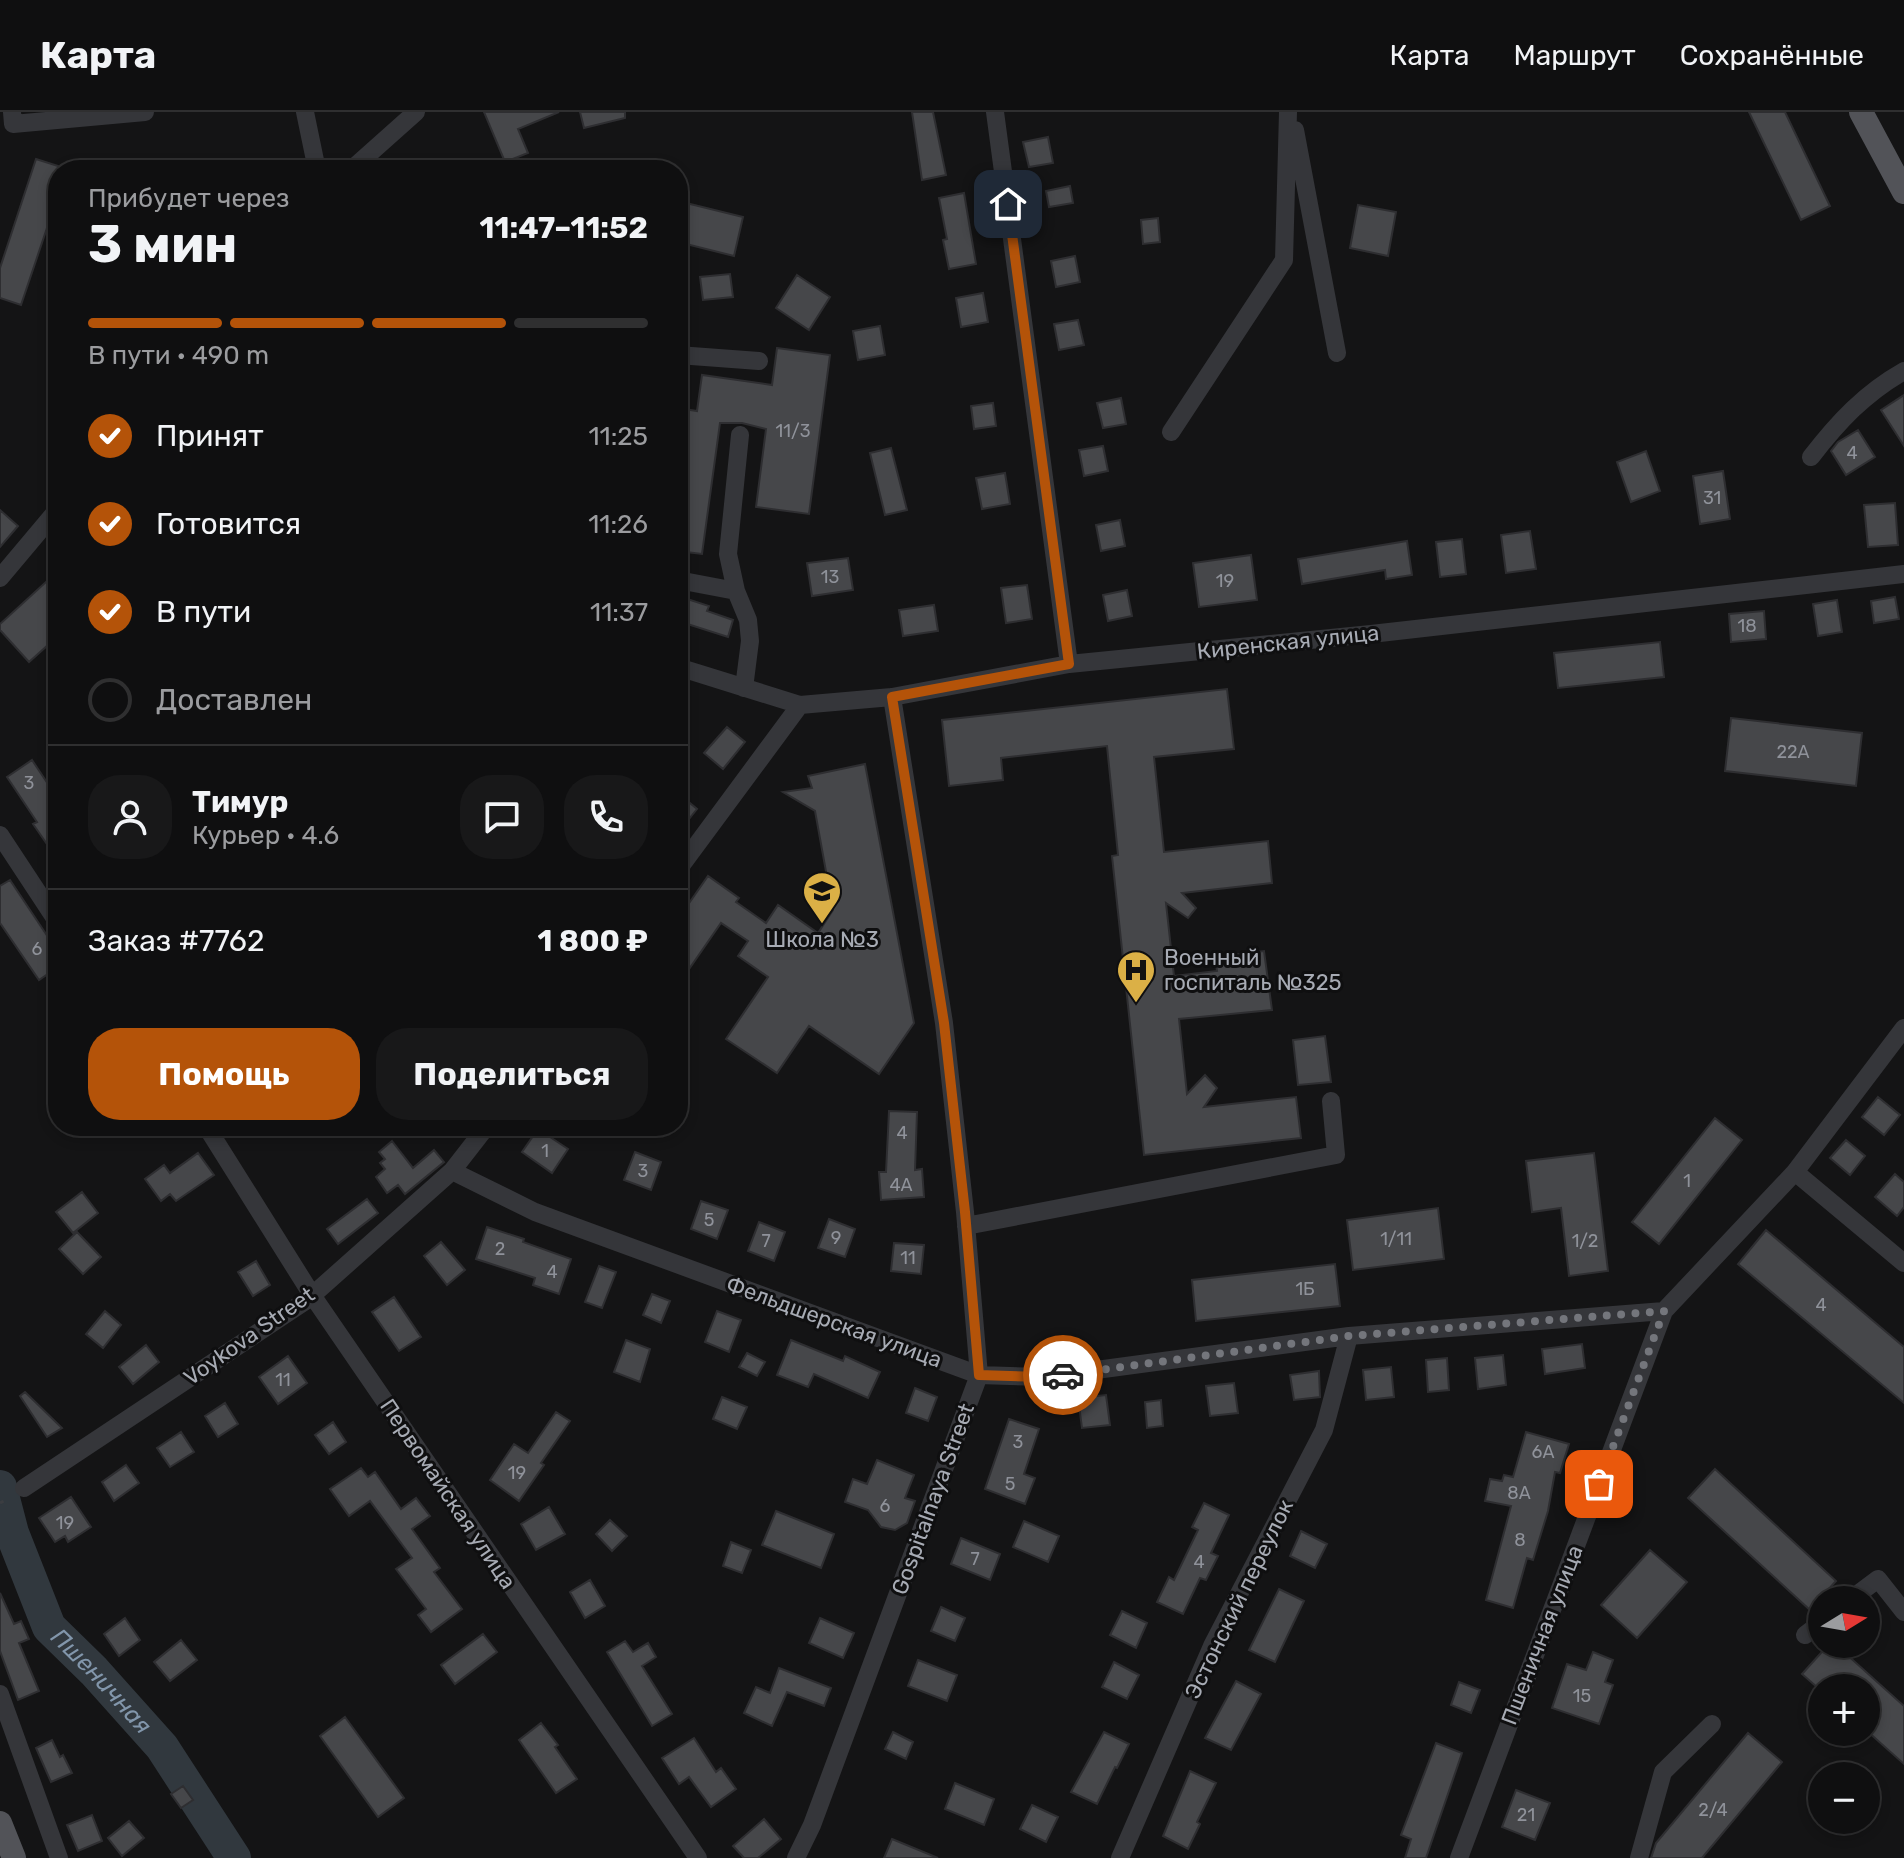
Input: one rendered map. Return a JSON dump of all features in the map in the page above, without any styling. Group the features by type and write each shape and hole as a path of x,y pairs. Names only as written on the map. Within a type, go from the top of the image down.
{"main road":[{"path":"1861,112 1904,192"},
{"path":"0,1823 14,1858"}],"street":[{"path":"12,112 13,124 145,112"},
{"path":"305,112 315,160"},
{"path":"362,160 416,112"},
{"path":"995,112 1069,664"},
{"path":"1290,112 1337,353"},
{"path":"1171,432 1284,260 1290,112"},
{"path":"688,356 759,361"},
{"path":"1811,457 1840,419 1881,384 1904,371"},
{"path":"740,435 728,554 736,591 748,620 750,641 744,688"},
{"path":"0,578 48,521"},
{"name":"Киренская улица","path":"688,670 800,705 892,697 1069,664 1371,634 1904,574"},
{"path":"688,582 736,591"},
{"name":"Gospitalnaya Street","path":"796,1858 812,1825 979,1375 944,1023 892,697"},
{"path":"688,856 800,705"},
{"path":"0,835 48,908"},
{"name":"Пшеничная улица","path":"1459,1858 1664,1311 1795,1172 1904,1029"},
{"path":"966,1226 1336,1155 1331,1101"},
{"name":"Первомайская улица","path":"212,1136 312,1295 698,1858"},
{"name":"Voykova Street","path":"24,1488 312,1295 452,1171 479,1136"},
{"name":"Фельдшерская улица","path":"452,1171 535,1212 979,1375 1044,1377 1349,1336 1664,1311"},
{"path":"1795,1172 1904,1263"},
{"name":"Эстонский переулок","path":"1120,1858 1212,1646 1324,1430 1349,1336"},
{"path":"1869,1586 1878,1579 1904,1612"},
{"path":"0,1694 59,1858"},
{"path":"1639,1858 1663,1772 1712,1724"}],"building":[{"path":"484,112 559,112 518,129 528,153 504,160"},
{"path":"580,112 625,112 625,118 584,128"},
{"path":"912,112 933,112 946,175 922,180"},
{"path":"1749,112 1785,112 1830,206 1801,220"},
{"path":"1048,137 1053,163 1029,167 1023,142"},
{"path":"36,159 48,163 48,225 21,305 0,298 0,268"},
{"path":"1070,186 1073,203 1049,207 1046,191"},
{"path":"964,193 976,264 949,269 939,198"},
{"path":"688,203 743,217 734,256 688,244"},
{"path":"1358,205 1396,212 1388,256 1350,248"},
{"path":"1158,218 1160,242 1143,244 1141,220"},
{"path":"1075,256 1080,282 1056,287 1051,261"},
{"path":"730,274 733,297 703,300 700,277"},
{"path":"797,275 830,297 809,330 776,308"},
{"path":"983,293 988,322 961,327 956,298"},
{"path":"1078,320 1084,345 1059,350 1054,324"},
{"path":"880,326 885,355 858,360 853,331"},
{"path":"777,348 830,355 809,514 756,507 766,429 742,423 720,423 702,554 688,552 688,410 697,411 702,375 772,385"},
{"path":"1904,395 1904,446 1881,410"},
{"path":"1121,398 1126,424 1103,428 1097,403"},
{"path":"993,403 996,426 974,429 971,406"},
{"path":"1858,430 1875,457 1846,475 1831,451 1838,442"},
{"path":"1103,446 1108,471 1084,476 1079,450"},
{"path":"891,448 907,510 885,515 870,453"},
{"path":"1646,451 1660,491 1631,502 1617,462"},
{"path":"1723,471 1730,519 1700,524 1693,476"},
{"path":"1005,473 1010,504 982,509 976,478"},
{"path":"1895,503 1898,545 1868,547 1864,505"},
{"path":"0,510 18,526 0,547"},
{"path":"1120,520 1125,546 1101,551 1096,525"},
{"path":"1530,531 1536,569 1506,573 1501,535"},
{"path":"1462,539 1466,574 1440,577 1436,542"},
{"path":"1407,541 1412,575 1386,579 1385,570 1302,584 1298,559"},
{"path":"1251,555 1257,600 1199,607 1193,563"},
{"path":"848,558 853,590 812,596 807,563"},
{"path":"48,580 48,645 29,662 0,630 0,624"},
{"path":"1027,585 1032,619 1006,623 1001,588"},
{"path":"1127,590 1132,616 1108,621 1103,595"},
{"path":"1895,597 1899,619 1874,623 1871,601"},
{"path":"688,599 709,606 707,611 733,620 728,637 688,624"},
{"path":"1837,600 1842,632 1818,636 1813,604"},
{"path":"934,605 938,631 903,636 899,610"},
{"path":"1764,611 1766,639 1731,642 1729,614"},
{"path":"1660,642 1664,677 1558,688 1554,653"},
{"path":"1227,689 1234,749 1154,757 1164,852 1268,841 1272,883 1182,893 1196,908 1188,918 1166,903 1174,976 1217,971 1215,957 1264,951 1272,1010 1179,1019 1187,1094 1205,1075 1217,1088 1204,1107 1296,1097 1301,1138 1144,1155 1112,856 1118,855 1107,746 1001,758 1003,780 949,786 942,720"},
{"path":"1731,718 1862,733 1856,786 1725,771"},
{"path":"727,727 745,742 723,769 704,753"},
{"path":"32,760 48,784 48,846 33,824 37,822 7,777"},
{"path":"865,764 914,1023 879,1074 809,1026 777,1073 726,1039 768,977 738,956 748,941 721,923 688,971 688,905 708,876 739,898 736,902 766,923 778,905 818,933 833,910 815,811 783,792 812,788 808,776"},
{"path":"688,801 697,809 688,820"},
{"path":"10,880 48,937 48,974 39,980 0,923 0,886"},
{"path":"1325,1036 1331,1082 1298,1085 1293,1040"},
{"path":"1878,1097 1900,1115 1884,1135 1862,1117"},
{"path":"889,1111 917,1112 915,1170 922,1169 924,1197 881,1200 879,1172 886,1172"},
{"path":"1715,1118 1742,1140 1659,1244 1632,1222"},
{"path":"533,1136 548,1136 568,1149 552,1173 522,1152"},
{"path":"1846,1140 1865,1156 1850,1175 1830,1158"},
{"path":"392,1141 413,1168 434,1150 444,1162 405,1194 398,1185 387,1193 376,1177 385,1169 380,1163 385,1159 379,1152"},
{"path":"635,1152 661,1162 651,1190 624,1180"},
{"path":"198,1153 214,1175 176,1201 170,1194 161,1201 145,1179 164,1165 170,1173"},
{"path":"1594,1153 1608,1271 1569,1276 1561,1208 1532,1212 1526,1161"},
{"path":"1895,1174 1904,1182 1904,1207 1897,1216 1875,1197"},
{"path":"82,1192 98,1213 73,1233 56,1212"},
{"path":"367,1199 378,1213 338,1244 327,1229"},
{"path":"701,1201 728,1210 717,1239 691,1229"},
{"path":"1438,1208 1444,1259 1353,1270 1347,1220"},
{"path":"829,1219 855,1229 845,1257 818,1248"},
{"path":"759,1222 785,1232 774,1261 748,1251"},
{"path":"487,1227 571,1259 559,1294 533,1285 535,1278 476,1259"},
{"path":"1766,1230 1904,1347 1904,1403 1738,1264"},
{"path":"77,1232 101,1257 83,1274 59,1249"},
{"path":"441,1242 465,1270 447,1285 424,1256"},
{"path":"894,1243 924,1245 921,1274 891,1271"},
{"path":"256,1261 270,1285 253,1296 238,1272"},
{"path":"1335,1264 1340,1306 1196,1321 1192,1280"},
{"path":"599,1266 616,1272 602,1308 585,1302"},
{"path":"652,1294 670,1301 661,1323 643,1315"},
{"path":"394,1297 421,1337 399,1351 372,1312"},
{"path":"105,1311 121,1325 103,1348 86,1334"},
{"path":"717,1311 741,1320 729,1352 705,1342"},
{"path":"626,1340 650,1349 640,1382 614,1372"},
{"path":"791,1340 843,1361 845,1356 880,1372 868,1398 814,1374 808,1387 777,1375"},
{"path":"1582,1344 1585,1368 1545,1374 1542,1349"},
{"path":"146,1345 159,1362 133,1384 119,1367"},
{"path":"747,1353 765,1362 757,1376 739,1367"},
{"path":"1503,1355 1506,1385 1478,1389 1475,1358"},
{"path":"288,1356 307,1383 278,1404 259,1377"},
{"path":"1447,1358 1449,1390 1428,1392 1426,1360"},
{"path":"1391,1367 1394,1397 1366,1400 1363,1370"},
{"path":"1319,1371 1320,1397 1294,1400 1290,1375"},
{"path":"1234,1383 1238,1413 1210,1416 1206,1386"},
{"path":"915,1388 937,1397 928,1421 906,1413"},
{"path":"25,1392 62,1428 47,1437 20,1396"},
{"path":"1106,1395 1110,1425 1082,1428 1078,1398"},
{"path":"722,1397 747,1407 737,1429 713,1419"},
{"path":"1161,1400 1163,1426 1147,1428 1145,1402"},
{"path":"225,1403 238,1424 218,1437 205,1416"},
{"path":"556,1412 570,1421 519,1501 490,1480 514,1444 528,1453"},
{"path":"1009,1419 1039,1429 1024,1474 1035,1478 1025,1504 985,1489"},
{"path":"333,1422 346,1442 329,1454 315,1435"},
{"path":"181,1432 194,1452 170,1467 157,1448"},
{"path":"1526,1432 1569,1444 1560,1473 1555,1472 1548,1511 1533,1560 1527,1558 1513,1608 1486,1600 1511,1506 1485,1501 1490,1479 1502,1481 1504,1475 1513,1477"},
{"path":"877,1460 914,1475 905,1498 915,1501 907,1523 895,1530 881,1527 868,1510 845,1502 853,1479 867,1484"},
{"path":"126,1465 139,1483 114,1501 102,1482"},
{"path":"361,1468 368,1477 375,1472 401,1509 416,1498 430,1516 412,1529 440,1568 434,1572 462,1609 431,1632 418,1615 426,1609 396,1569 412,1558 370,1501 349,1516 330,1489"},
{"path":"1715,1469 1836,1581 1832,1586 1808,1586 1808,1608 1688,1498"},
{"path":"71,1497 91,1527 68,1542 65,1536 55,1542 39,1518"},
{"path":"1204,1503 1229,1515 1211,1553 1218,1556 1206,1580 1200,1578 1183,1614 1157,1602 1169,1577 1174,1580 1198,1530 1192,1527"},
{"path":"549,1507 565,1534 536,1550 521,1524"},
{"path":"776,1511 834,1534 821,1568 762,1545"},
{"path":"610,1520 627,1536 612,1551 596,1534"},
{"path":"1024,1521 1059,1536 1048,1562 1013,1547"},
{"path":"1301,1531 1327,1544 1315,1568 1290,1556"},
{"path":"961,1538 1000,1554 990,1580 951,1564"},
{"path":"731,1542 751,1550 742,1573 723,1566"},
{"path":"1650,1550 1687,1582 1637,1638 1601,1605"},
{"path":"590,1580 605,1606 585,1618 570,1592"},
{"path":"1279,1589 1304,1601 1275,1662 1249,1650"},
{"path":"0,1593 14,1624 21,1621 29,1639 19,1643 39,1691 18,1700 0,1651"},
{"path":"941,1607 965,1618 955,1641 931,1631"},
{"path":"1122,1611 1147,1623 1136,1648 1110,1635"},
{"path":"125,1618 140,1640 119,1656 104,1634"},
{"path":"820,1618 854,1633 843,1658 809,1643"},
{"path":"483,1634 497,1652 455,1684 441,1665"},
{"path":"181,1640 197,1660 170,1681 154,1662"},
{"path":"625,1641 633,1652 648,1643 656,1657 642,1666 672,1714 652,1726 607,1652"},
{"path":"1593,1652 1613,1660 1605,1682 1613,1685 1599,1724 1552,1708 1567,1664 1586,1670"},
{"path":"1816,1658 1851,1658 1868,1674 1808,1674 1808,1679 1802,1674"},
{"path":"918,1660 957,1675 947,1701 908,1686"},
{"path":"1114,1662 1139,1675 1127,1699 1102,1687"},
{"path":"779,1668 831,1688 824,1706 787,1692 772,1726 744,1713 756,1687 770,1693"},
{"path":"1236,1681 1261,1694 1231,1750 1205,1738"},
{"path":"1459,1682 1480,1690 1471,1713 1451,1705"},
{"path":"1880,1684 1904,1706 1904,1764 1880,1743"},
{"path":"345,1717 404,1798 378,1817 320,1736"},
{"path":"541,1723 558,1745 555,1747 577,1779 556,1793 519,1740"},
{"path":"893,1732 913,1742 906,1759 885,1749"},
{"path":"1104,1732 1129,1744 1097,1804 1071,1792"},
{"path":"1748,1733 1782,1762 1702,1858 1651,1858 1656,1843"},
{"path":"694,1738 716,1772 721,1768 736,1789 711,1807 689,1777 679,1784 662,1758"},
{"path":"52,1740 72,1773 51,1782 36,1748"},
{"path":"1436,1743 1462,1753 1426,1858 1405,1858 1411,1839 1401,1835"},
{"path":"1190,1771 1216,1783 1188,1849 1163,1836"},
{"path":"955,1783 994,1799 984,1825 945,1809"},
{"path":"183,1786 193,1800 181,1808 171,1794"},
{"path":"1516,1790 1550,1803 1535,1840 1502,1827"},
{"path":"1032,1805 1058,1817 1046,1842 1020,1829"},
{"path":"92,1815 102,1841 78,1851 67,1825"},
{"path":"764,1819 781,1839 758,1858 744,1858 733,1846"},
{"path":"129,1821 144,1838 122,1856 108,1838"},
{"path":"892,1839 938,1858 884,1858"}],"waterway":[{"name":"Пшеничная","path":"0,1487 12,1533 49,1627 94,1671 162,1747 234,1858"}],"way so far":[{"path":"1063,1375 1349,1336 1664,1311 1599,1484"}],"place":[{"name":"Школа №3","path":"822,925"},
{"name":"Военный госпиталь №325","path":"1136,1004"}],"route":[{"path":"1008,204 1069,664 892,697 944,1023 979,1375 1063,1375"}]}
